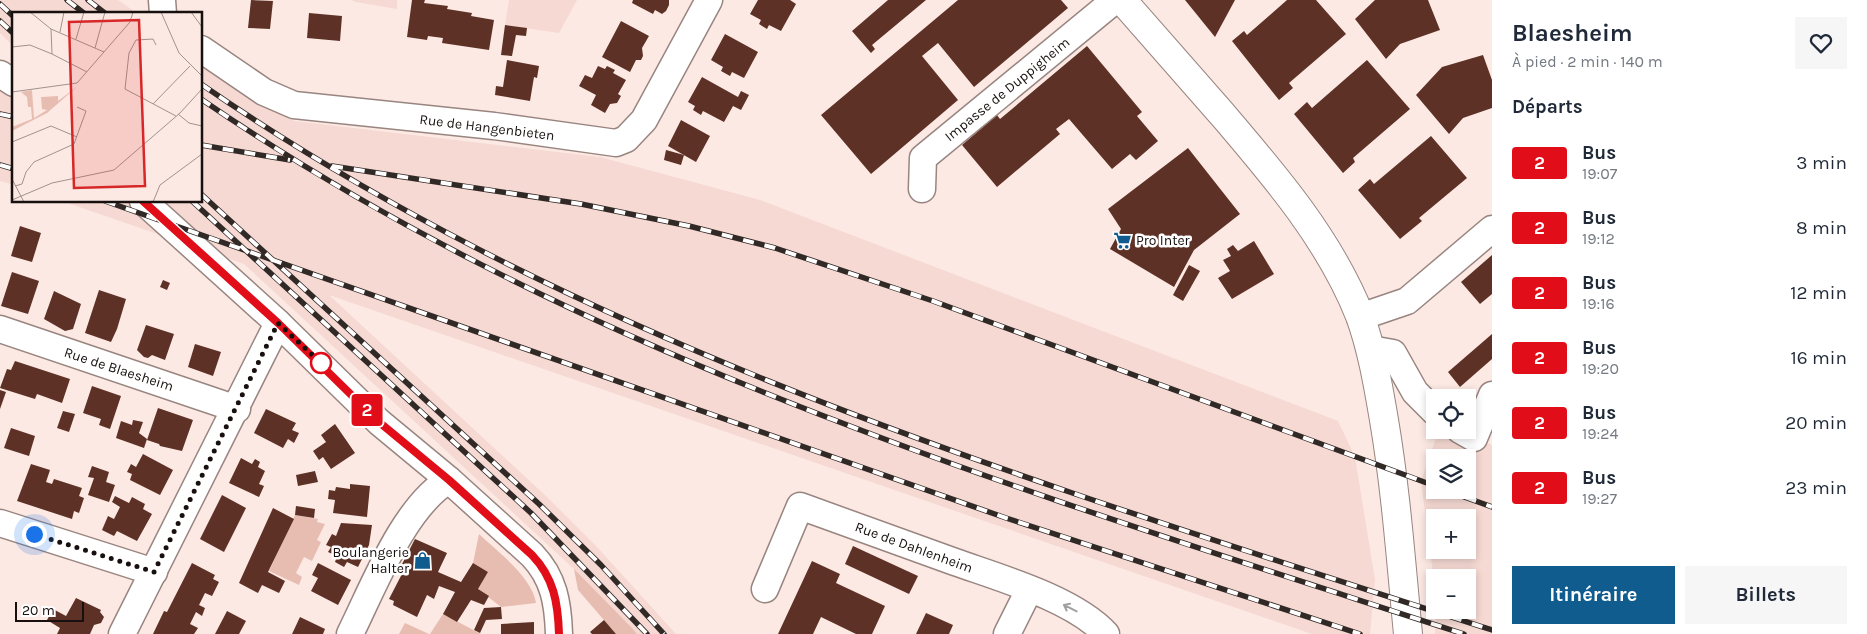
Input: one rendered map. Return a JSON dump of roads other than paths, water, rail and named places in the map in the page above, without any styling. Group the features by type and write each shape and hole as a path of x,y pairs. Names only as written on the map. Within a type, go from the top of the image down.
{"main road":[{"path":"1122,0 1255,152 1312,227 1337,267 1360,317 1370,349 1393,477 1408,634"}],"street":[{"name":"Rue de Hangenbieten","path":"202,50 264,92 294,105 494,126 616,143 626,139 644,120 708,0"},
{"name":"Impasse de Duppigheim","path":"922,189 923,158 1115,0"},
{"path":"0,74 12,82"},
{"path":"144,202 278,323 379,422 449,480 542,565 553,585 559,634"},
{"path":"1360,317 1407,301 1492,230"},
{"path":"122,634 278,323"},
{"name":"Rue de Blaesheim","path":"0,329 237,408"},
{"path":"1370,349 1393,353 1415,392 1426,403"},
{"path":"1476,420 1492,395"},
{"path":"350,634 417,507 434,488 449,480"},
{"name":"Rue de Dahlenheim","path":"765,589 800,506 1029,590 1081,613 1106,634"},
{"path":"0,522 154,572"},
{"path":"1007,634 1029,590"}],"railway":[{"path":"67,0 82,12"},
{"path":"88,0 103,12"},
{"path":"0,4 12,15"},
{"path":"0,21 12,32"},
{"path":"202,85 350,178 504,262 663,337 825,404 991,465 1158,522 1492,630"},
{"path":"202,100 347,191 498,273 653,346 812,411 974,472 1137,528 1464,634"},
{"path":"0,114 12,117"},
{"path":"202,145 290,160"},
{"path":"0,165 12,168"},
{"path":"332,166 581,204 689,226 775,248 933,301 1426,483"},
{"path":"202,195 539,504 601,565 664,634"},
{"path":"108,202 1006,518 1360,634"},
{"path":"193,202 531,513 647,634"},
{"path":"1470,499 1492,507"}],"place":[{"name":"Pro Inter","path":"1122,240"},
{"name":"Boulangerie Halter","path":"423,560"}]}
